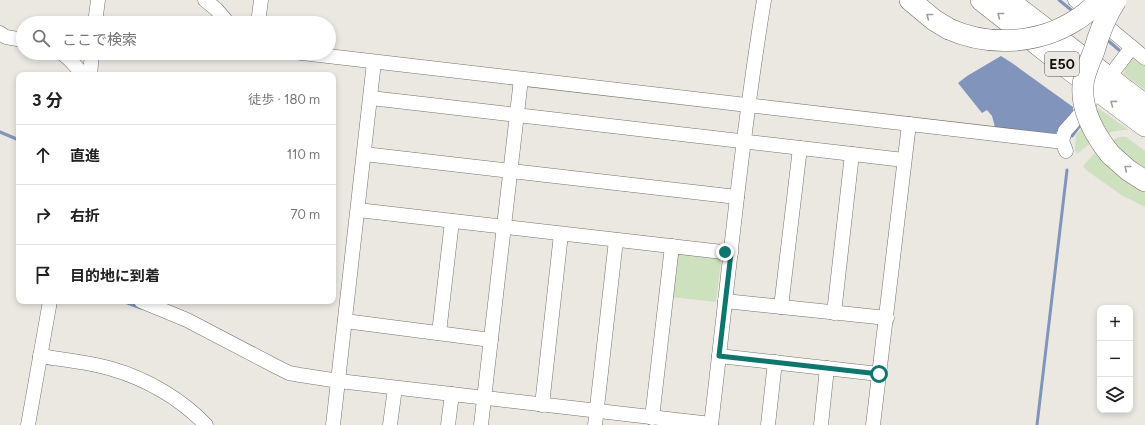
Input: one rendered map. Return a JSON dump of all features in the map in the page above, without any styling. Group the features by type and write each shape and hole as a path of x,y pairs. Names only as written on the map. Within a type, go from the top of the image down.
{"highway":[{"path":"910,0 934,20 949,30 974,38 1004,41 1030,38 1050,32 1076,20 1100,0"},
{"name":"E50","path":"981,0 1145,126"},
{"name":"E50","path":"1008,0 1107,69 1145,105"},
{"path":"1025,0 1107,69"},
{"path":"1116,0 1101,27 1082,85 1087,112 1092,126 1102,144 1110,154 1128,170 1145,181"}],"street":[{"path":"96,16 98,0"},
{"path":"205,0 222,16"},
{"path":"259,16 262,0"},
{"path":"148,304 187,320 290,373 338,381 542,405 596,418 652,418 711,425 748,105 764,0"},
{"path":"1075,0 1145,58"},
{"path":"0,34 16,39"},
{"path":"1107,69 1132,47"},
{"path":"336,57 1055,141 1064,146 1065,131 1091,102"},
{"path":"70,60 81,72"},
{"path":"90,72 91,60"},
{"path":"333,425 374,62"},
{"path":"481,425 521,79"},
{"path":"370,98 904,160"},
{"path":"873,425 887,318 908,124"},
{"path":"781,307 800,148"},
{"path":"364,154 738,197"},
{"path":"834,313 852,154"},
{"path":"358,210 731,253"},
{"path":"439,333 452,221"},
{"path":"542,405 561,234"},
{"path":"596,418 616,240"},
{"path":"652,418 672,246"},
{"path":"726,301 887,318"},
{"path":"28,425 49,304"},
{"path":"345,321 491,340"},
{"path":"40,356 112,369 140,379 183,404 206,425"},
{"path":"719,356 879,374"},
{"path":"768,425 775,362"},
{"path":"821,425 828,368"},
{"path":"390,425 395,388"},
{"path":"448,425 452,394"}],"green space":[{"path":"1133,56 1145,65 1145,90 1124,74 1128,64 1126,61"},
{"path":"1098,108 1129,130 1120,130 1101,136 1077,154 1075,150 1076,135"},
{"path":"1119,137 1126,137 1145,151 1145,207 1123,196 1086,170 1083,166 1098,149"},
{"path":"681,253 718,258 721,261 716,302 670,297 675,257"}],"water":[{"path":"1001,56 1073,107 1073,111 1055,134 995,127 992,116 987,110 982,113 958,83"}],"waterway":[{"path":"1059,0 1075,13"},
{"path":"1105,38 1119,50"},
{"path":"1072,136 1081,124"},
{"path":"0,132 16,139"},
{"path":"1037,425 1067,170"},
{"path":"130,304 141,308"}],"route":[{"path":"725,252 731,253 719,356 879,374"}]}
